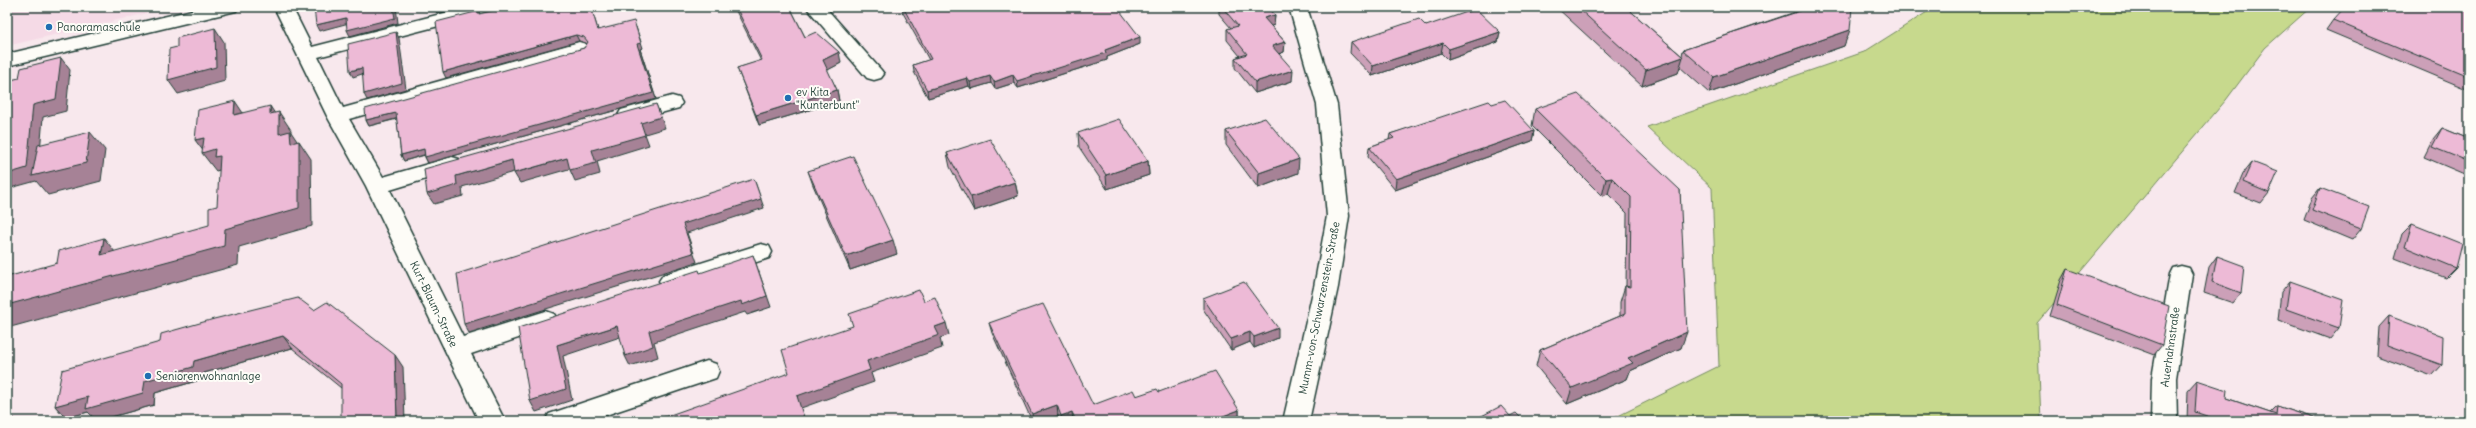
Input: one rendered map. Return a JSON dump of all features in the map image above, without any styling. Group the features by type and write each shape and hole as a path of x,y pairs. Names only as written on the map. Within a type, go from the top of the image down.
{"street":[{"path":"7,60 229,7"},
{"name":"Kurt-Blaum-Straße","path":"283,7 337,116 377,186 492,421"},
{"path":"307,54 490,7"},
{"path":"815,7 874,74"},
{"name":"Mumm-von-Schwarzenstein-Straße","path":"1296,421 1326,287 1338,216 1327,104 1298,7"},
{"path":"337,116 579,48"},
{"path":"611,120 672,103"},
{"path":"377,186 468,160"},
{"path":"649,288 761,252"},
{"name":"Auerhahnstraße","path":"2164,421 2164,378 2181,274"},
{"path":"456,349 568,314"},
{"path":"558,421 707,371"}],"shaded area":[{"name":"Panoramaschule","path":"7,7 173,7 7,46"}],"green space":[{"path":"1935,7 2311,7 2265,48 2226,100 2037,323 2041,421 1608,421 1719,366 1712,188 1647,127 1864,52"}],"building":[{"path":"314,7 393,7 395,18 347,30 346,18 316,25"},
{"path":"507,7 591,7 598,30 634,21 641,43 637,44 653,93 425,157 424,149 401,155 396,113 366,120 365,109 584,48 588,42 584,37 576,35 443,72 436,22 479,11 479,14"},
{"path":"736,7 790,7 805,37 816,32 839,52 823,60 837,90 756,115 737,68 762,60"},
{"path":"903,7 1117,7 1140,37 1105,50 1106,53 1017,81 1013,75 994,82 990,76 970,82 967,78 927,90 913,65 931,59"},
{"path":"1222,7 1268,7 1275,15 1264,18 1285,42 1272,46 1293,70 1255,82 1235,58 1247,54 1227,29 1238,26"},
{"path":"1577,7 1626,7 1683,57 1646,70"},
{"path":"1806,7 1852,7 1850,30 1714,77 1683,50 1806,9"},
{"path":"2345,7 2469,7 2469,77 2333,20"},
{"path":"1476,9 1500,32 1449,49 1443,43 1373,66 1351,42 1419,19 1426,26"},
{"path":"215,28 216,67 168,80 169,49 177,47 177,38"},
{"path":"396,32 402,83 364,94 362,68 350,71 348,44"},
{"path":"61,58 56,99 33,105 27,168 7,174 7,100 11,80 19,78 21,68"},
{"path":"1578,94 1680,190 1687,332 1628,358 1633,363 1572,388 1540,350 1625,314 1625,286 1630,287 1631,197 1612,178 1606,179 1535,109"},
{"path":"1505,100 1534,131 1396,179 1369,147 1394,138 1390,134 1489,101 1492,104"},
{"path":"235,101 234,115 270,106 270,114 279,112 279,134 290,131 291,143 299,141 299,208 225,229 224,246 7,305 7,277 57,263 59,251 104,238 101,255 209,225 209,208 217,206 220,156 214,157 215,149 202,153 204,138 195,140 198,110"},
{"path":"656,104 661,117 641,123 645,135 592,150 596,163 570,170 567,158 514,173 512,160 456,176 457,185 427,194 424,169"},
{"path":"1265,118 1299,159 1259,173 1226,131"},
{"path":"1119,119 1148,161 1106,175 1078,133"},
{"path":"2442,128 2469,139 2469,162 2432,147"},
{"path":"90,132 86,163 32,176 38,145"},
{"path":"990,139 1015,182 971,197 947,153"},
{"path":"853,156 893,240 846,256 808,171"},
{"path":"2252,162 2278,172 2269,193 2243,182"},
{"path":"754,179 761,199 683,224 693,253 464,324 457,274"},
{"path":"2320,188 2369,207 2361,229 2312,210"},
{"path":"2412,224 2462,244 2456,268 2405,247"},
{"path":"753,255 767,296 742,305 741,301 649,331 653,346 625,356 617,326 557,345 566,389 530,401 518,328 699,270 700,273"},
{"path":"2217,256 2244,266 2241,293 2212,282"},
{"path":"2067,269 2169,306 2162,345 2057,305"},
{"path":"2290,281 2343,300 2339,328 2286,309"},
{"path":"1244,282 1278,328 1254,337 1250,332 1231,339 1203,298"},
{"path":"919,290 924,301 935,297 946,323 935,327 939,335 867,361 870,370 797,396 804,418 795,421 653,421 789,373 782,350 853,326 849,314"},
{"path":"298,298 314,310 327,302 395,355 397,421 341,421 341,384 283,336 194,361 193,367 145,381 143,393 86,409 88,397 55,406 62,370 160,342 161,334"},
{"path":"1043,304 1093,405 1133,390 1136,396 1157,389 1159,392 1215,371 1239,410 1210,421 1076,421 1072,412 1061,416 1057,405 1032,414 989,323"},
{"path":"2389,316 2443,336 2442,365 2387,345"},
{"path":"2197,380 2227,390 2226,398 2276,415 2277,406 2323,421 2221,421 2195,412"},
{"path":"1501,406 1510,416 1516,413 1524,421 1472,421"},
{"path":"2046,417 2059,421 2046,421"}],"place":[{"name":"Panoramaschule","path":"49,27"},
{"name":"ev Kita \"Kunterbunt\"","path":"788,98"},
{"name":"Seniorenwohnanlage","path":"148,376"}]}
